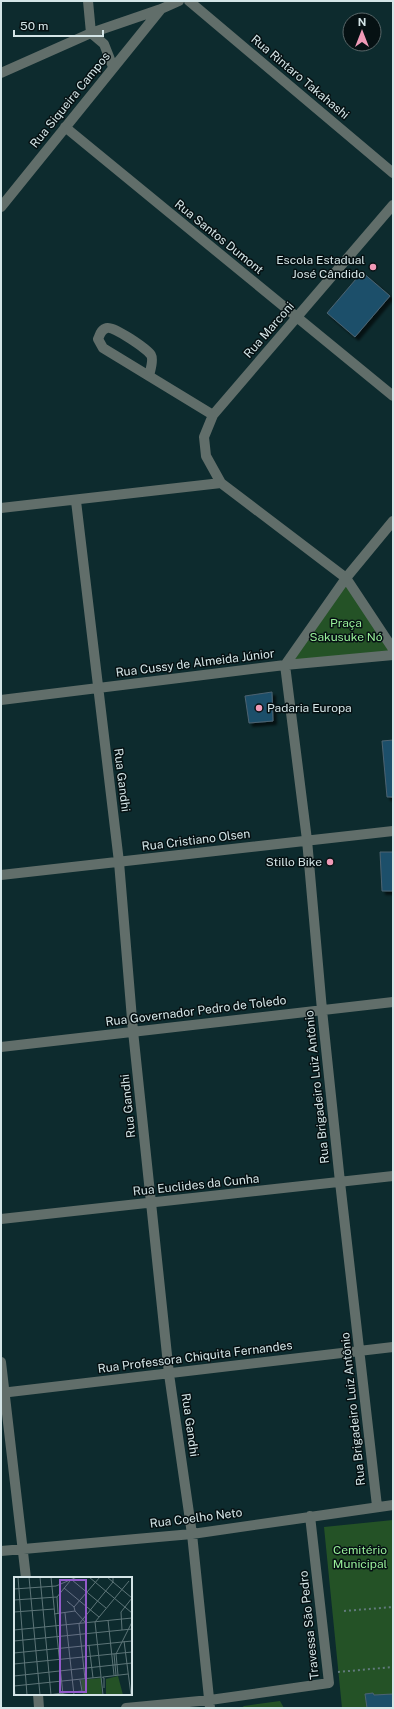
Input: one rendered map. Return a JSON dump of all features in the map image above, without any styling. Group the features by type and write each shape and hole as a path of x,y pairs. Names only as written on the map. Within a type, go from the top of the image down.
{"street":[{"path":"88,1 91,33 104,44 113,67"},
{"path":"1,73 91,33 161,9 179,1"},
{"name":"Rua Rintaro Takahashi","path":"190,1 393,173"},
{"name":"Rua Siqueira Campos","path":"1,207 161,9"},
{"name":"Rua Santos Dumont","path":"65,127 393,396"},
{"name":"Rua Marconi","path":"221,483 206,456 204,437 213,415 393,205"},
{"path":"149,376 152,360 149,353 115,328 108,327 102,330 98,339 103,348 213,415"},
{"path":"1,508 221,483 346,578 393,649"},
{"name":"Rua Gandhi","path":"76,500 119,862 133,1031 169,1374 192,1534 210,1704"},
{"path":"285,665 346,578 393,521"},
{"name":"Rua Cussy de Almeida Júnior","path":"1,700 285,665 393,655"},
{"name":"Rua Brigadeiro Luiz Antônio","path":"285,665 307,840 322,1010 340,1182 377,1506"},
{"name":"Rua Cristiano Olsen","path":"1,874 393,831"},
{"name":"Rua Governador Pedro de Toledo","path":"1,1046 393,1002"},
{"name":"Rua Euclides da Cunha","path":"1,1219 393,1176"},
{"name":"Rua Professora Chiquita Fernandes","path":"3,1393 393,1347"},
{"path":"1,1362 3,1393 26,1577"},
{"name":"Rua Coelho Neto","path":"1,1551 192,1534 377,1506 393,1505"},
{"name":"Travessa São Pedro","path":"210,1704 329,1684 310,1516"},
{"path":"38,1695 39,1708"},
{"path":"126,1708 210,1704"}],"path":[{"path":"344,1611 393,1607"},
{"path":"327,1673 393,1667"}],"green space":[{"name":"Praça Sakusuke Nó","path":"347,581 393,652 288,664"},
{"name":"Cemitério Municipal","path":"393,1520 393,1708 342,1708 324,1527"},
{"path":"280,1701 284,1708 241,1708 244,1706"}],"building":[{"path":"362,272 390,296 355,337 327,313"},
{"name":"Padaria Europa","path":"272,692 273,721 249,723 245,696"},
{"path":"393,740 393,799 392,797 387,797 382,741"},
{"path":"380,852 393,852 393,891 382,891"},
{"path":"373,1693 374,1695 393,1694 393,1708 367,1708 365,1694"}],"place":[{"name":"Escola Estadual José Cândido","path":"373,267"},
{"name":"Padaria Europa","path":"259,708"},
{"name":"Stillo Bike","path":"330,862"}]}
